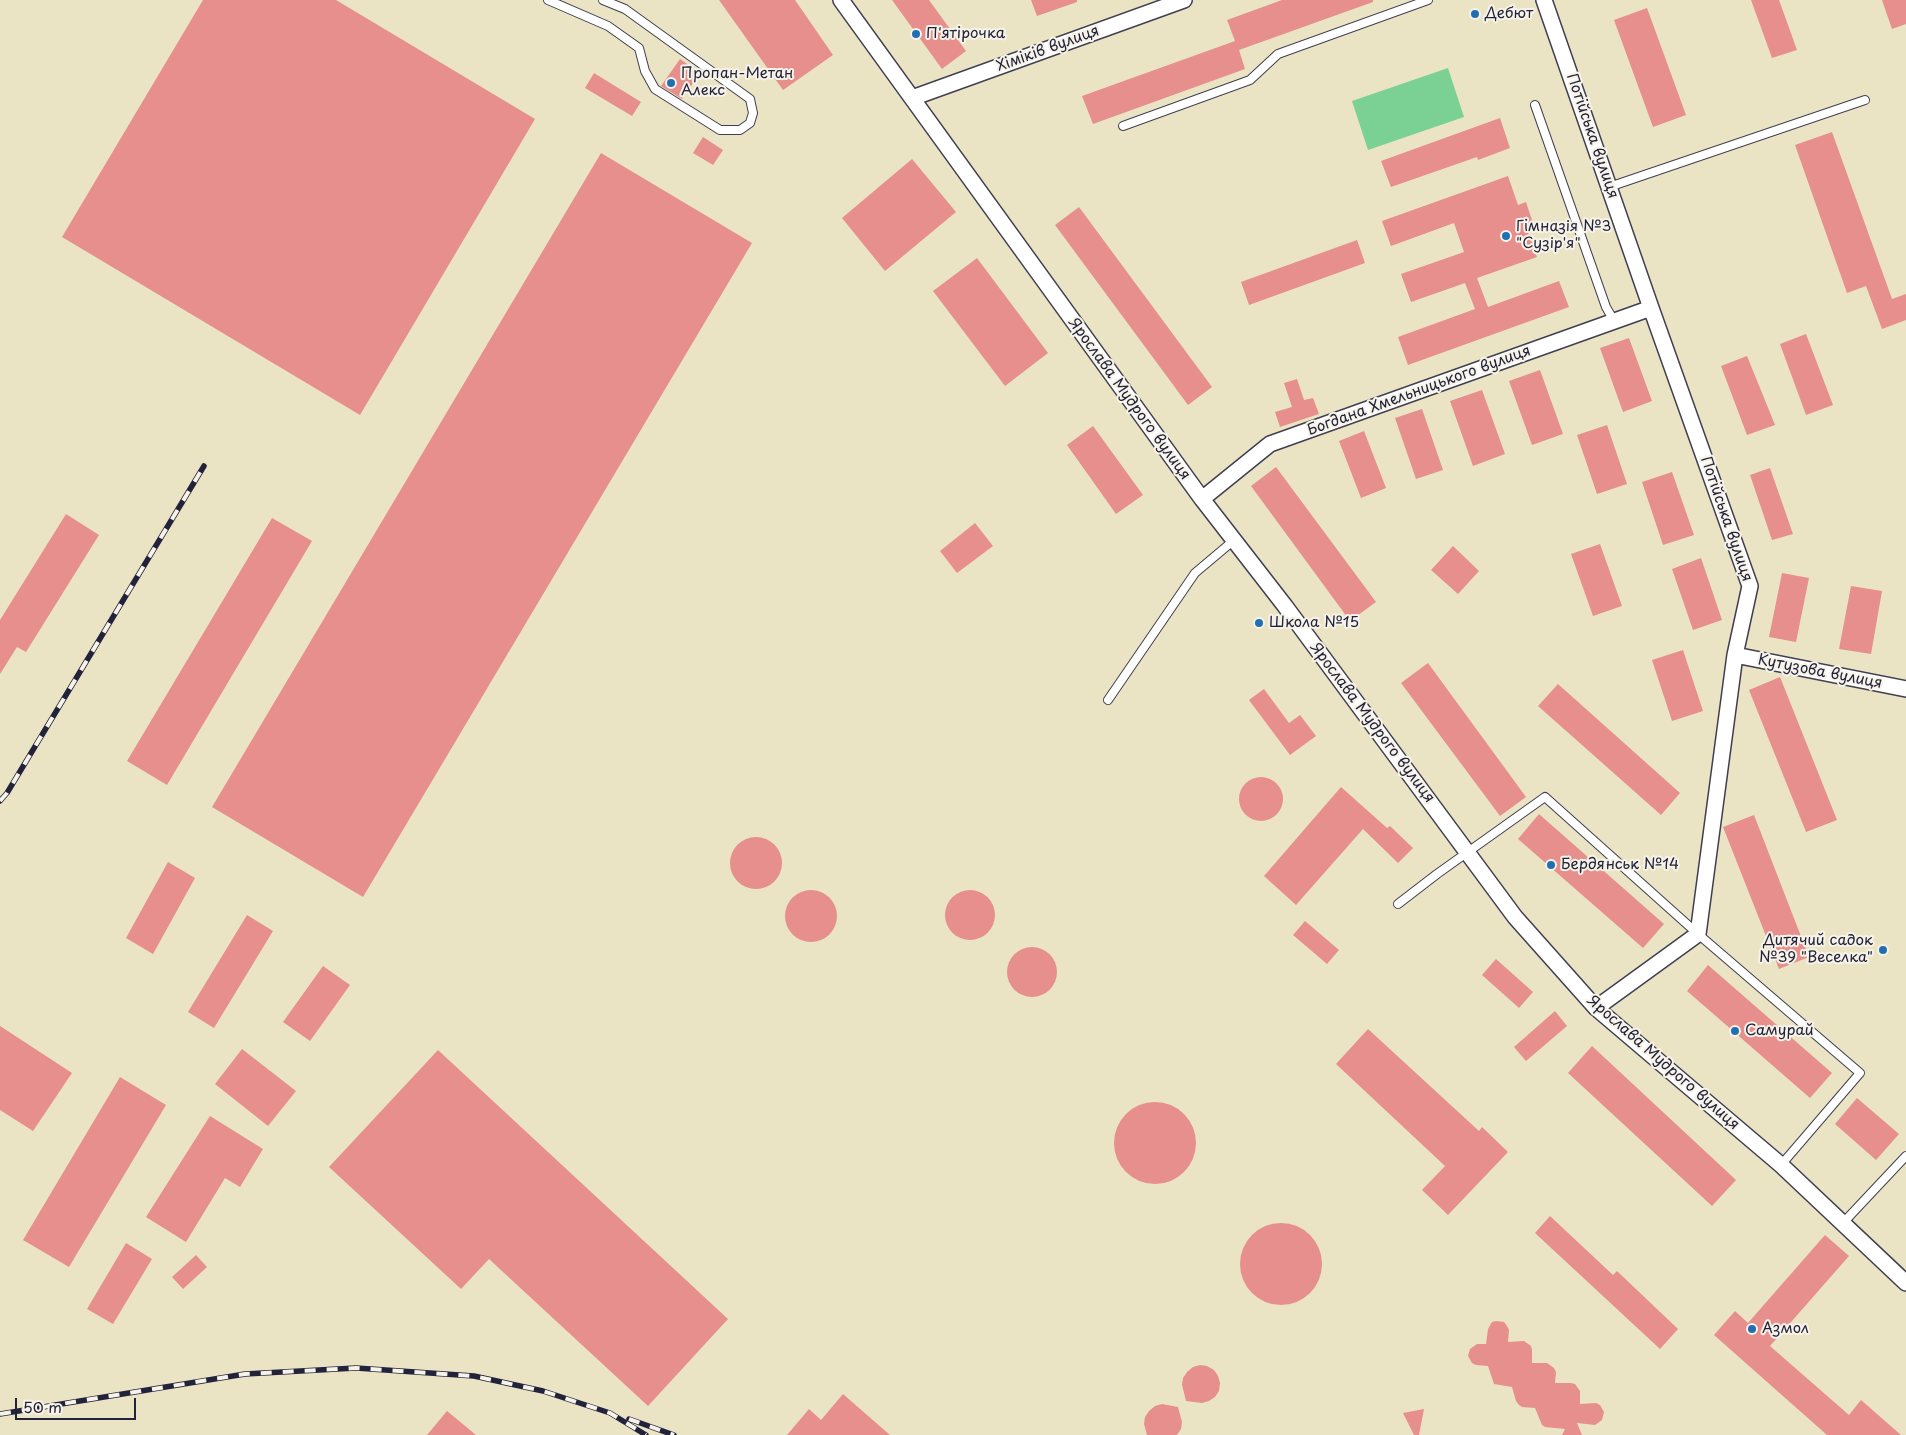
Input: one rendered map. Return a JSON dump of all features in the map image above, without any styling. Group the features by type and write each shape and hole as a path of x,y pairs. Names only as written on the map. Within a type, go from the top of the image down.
{"street":[{"name":"Ярослава Мудрого вулиця","path":"841,0 1202,500 1285,606 1515,917 1596,1008 1781,1165 1906,1283"},
{"name":"Хіміків вулиця","path":"912,98 1184,0"},
{"name":"Потійська вулиця","path":"1544,0 1750,586 1734,655 1698,934"},
{"name":"Богдана Хмельницького вулиця","path":"1202,500 1270,444 1651,308"},
{"name":"Кутузова вулиця","path":"1734,655 1906,689"},
{"path":"1596,1008 1698,934"}],"lane":[{"path":"548,0 608,26 639,48 645,71 655,89 720,130 740,130 750,123 754,113 750,99 625,10 603,0"},
{"path":"1123,126 1250,80 1278,54 1428,0"},
{"path":"1609,187 1865,100"},
{"path":"1535,105 1606,307 1614,321"},
{"path":"1108,700 1195,573 1233,541"},
{"path":"1398,904 1545,798 1698,934 1860,1073 1781,1165"},
{"path":"1842,1224 1906,1156"}],"green space":[{"path":"1448,68 1464,117 1368,150 1352,101"}],"building":[{"path":"203,0 336,0 535,119 360,415 62,237"},
{"path":"719,0 795,0 833,55 783,90"},
{"path":"892,0 929,0 966,51 942,69"},
{"path":"1031,0 1077,0 1077,2 1037,16"},
{"path":"1282,0 1373,0 1373,2 1239,50 1245,69 1093,124 1082,96 1235,41 1227,20"},
{"path":"1751,0 1779,0 1797,50 1772,58"},
{"path":"1882,0 1906,0 1906,24 1892,29"},
{"path":"1647,8 1686,115 1653,127 1614,20"},
{"path":"680,59 700,73 682,99 661,86"},
{"path":"594,73 641,102 632,116 585,88"},
{"path":"1500,118 1510,148 1478,160 1477,157 1391,187 1381,161"},
{"path":"1832,132 1892,299 1906,294 1906,320 1882,329 1866,286 1847,293 1795,145"},
{"path":"703,137 723,150 713,165 693,153"},
{"path":"601,153 752,243 363,897 212,807"},
{"path":"912,159 956,212 885,271 842,218"},
{"name":"Гімназія №3 \"Сузір'я\"","path":"1508,176 1518,205 1526,202 1534,226 1527,229 1537,257 1477,278 1488,307 1559,281 1569,307 1408,365 1398,337 1475,309 1465,283 1411,302 1401,274 1464,252 1454,223 1391,246 1382,221"},
{"path":"1079,207 1212,387 1188,405 1055,225"},
{"path":"1357,240 1365,263 1249,305 1241,282"},
{"path":"977,258 1048,353 1005,386 933,291"},
{"path":"1806,334 1833,405 1806,415 1780,344"},
{"path":"1629,338 1652,401 1623,412 1600,348"},
{"path":"1747,356 1775,425 1747,435 1721,366"},
{"path":"1540,370 1563,434 1532,445 1509,381"},
{"path":"1297,379 1304,400 1313,398 1319,414 1280,427 1275,412 1292,407 1284,383"},
{"path":"1482,390 1505,454 1473,466 1450,401"},
{"path":"1422,409 1443,470 1416,479 1395,418"},
{"path":"1607,425 1627,484 1597,494 1577,435"},
{"path":"1093,426 1143,495 1116,514 1067,445"},
{"path":"1364,431 1386,488 1361,498 1339,441"},
{"path":"1276,467 1376,602 1350,621 1251,486"},
{"path":"1770,468 1793,534 1772,540 1750,475"},
{"path":"1672,472 1694,535 1663,545 1642,482"},
{"path":"66,514 99,535 26,652 17,647 0,674 0,620"},
{"path":"272,518 312,541 167,785 127,761"},
{"path":"975,523 993,546 957,573 940,551"},
{"path":"1600,544 1622,606 1593,616 1571,554"},
{"path":"1453,546 1479,571 1458,594 1431,570"},
{"path":"1701,558 1722,620 1693,630 1672,569"},
{"path":"1782,573 1809,578 1796,642 1769,637"},
{"path":"1851,586 1882,591 1871,654 1839,649"},
{"path":"1683,650 1703,711 1672,721 1652,660"},
{"path":"1428,663 1526,797 1500,816 1401,683"},
{"path":"1780,677 1837,820 1806,832 1749,690"},
{"path":"1558,684 1680,793 1661,815 1538,706"},
{"path":"1264,689 1289,723 1300,715 1316,736 1290,755 1249,700"},
{"path":"1265,777 1277,783 1282,790 1282,808 1277,815 1270,820 1257,821 1249,818 1242,811 1239,795 1242,787 1249,780"},
{"path":"1341,787 1387,828 1390,826 1413,848 1398,863 1363,829 1296,905 1264,876"},
{"path":"1539,814 1664,924 1643,948 1518,839"},
{"path":"1754,815 1809,957 1779,969 1723,827"},
{"path":"751,837 761,837 775,844 782,858 782,868 775,882 761,889 751,889 741,885 734,878 730,868 730,858 734,848 741,841"},
{"path":"168,862 195,878 153,954 126,938"},
{"path":"806,890 816,890 830,897 837,911 837,921 830,935 816,942 806,942 796,938 789,931 785,921 785,911 789,901 796,894"},
{"path":"970,890 988,897 995,915 988,933 970,940 952,933 945,915 952,897"},
{"path":"247,915 273,931 214,1028 188,1012"},
{"path":"1305,921 1339,950 1327,964 1293,935"},
{"path":"1032,947 1050,954 1057,972 1050,990 1032,997 1014,990 1007,972 1014,954"},
{"path":"1496,959 1533,992 1519,1008 1482,975"},
{"path":"1708,965 1832,1073 1810,1098 1687,991"},
{"path":"323,966 350,985 310,1041 283,1022"},
{"path":"1555,1011 1567,1026 1526,1061 1514,1047"},
{"path":"0,1026 72,1073 33,1131 0,1110"},
{"path":"1368,1029 1479,1131 1482,1127 1508,1152 1448,1215 1422,1190 1445,1166 1336,1064"},
{"path":"1592,1046 1736,1180 1712,1206 1568,1073"},
{"path":"242,1049 296,1091 268,1126 215,1084"},
{"path":"438,1050 728,1319 648,1406 489,1259 461,1289 329,1167"},
{"path":"120,1077 166,1105 69,1267 23,1240"},
{"path":"1857,1098 1899,1134 1876,1160 1835,1124"},
{"path":"1147,1102 1163,1102 1178,1109 1189,1120 1196,1135 1193,1159 1184,1172 1163,1184 1147,1184 1132,1177 1121,1166 1114,1151 1114,1135 1121,1120 1132,1109"},
{"path":"210,1116 263,1149 240,1187 225,1178 186,1242 146,1217"},
{"path":"1550,1216 1613,1275 1617,1271 1678,1329 1660,1349 1535,1233"},
{"path":"1273,1223 1289,1223 1304,1230 1315,1241 1322,1256 1319,1280 1310,1293 1289,1305 1273,1305 1258,1298 1247,1287 1240,1272 1240,1256 1247,1241 1258,1230"},
{"name":"Азмол","path":"1825,1235 1849,1256 1770,1346 1849,1415 1861,1400 1901,1435 1827,1435 1714,1335 1735,1311 1748,1323"},
{"path":"126,1243 152,1259 113,1324 87,1309"},
{"path":"196,1255 207,1267 183,1289 172,1277"},
{"path":"1492,1322 1504,1322 1507,1326 1509,1330 1508,1342 1524,1341 1531,1346 1532,1363 1547,1363 1554,1368 1556,1372 1555,1383 1575,1384 1580,1391 1580,1404 1596,1403 1600,1405 1604,1412 1602,1420 1595,1425 1577,1423 1582,1435 1562,1435 1565,1429 1542,1425 1535,1408 1519,1405 1512,1387 1494,1384 1488,1366 1472,1363 1468,1356 1470,1349 1477,1344 1486,1344 1488,1329"},
{"path":"1200,1365 1214,1370 1220,1383 1219,1391 1209,1401 1202,1403 1186,1401 1182,1385 1183,1378 1193,1367"},
{"path":"843,1394 890,1435 787,1435 809,1409 821,1420"},
{"path":"1162,1404 1178,1407 1182,1422 1181,1429 1177,1435 1147,1435 1144,1424 1145,1417 1155,1406"},
{"path":"1424,1409 1419,1435 1414,1435 1403,1413"},
{"path":"447,1411 476,1435 427,1435"}],"railway":[{"path":"0,801 7,793 204,466"},
{"path":"0,1414 245,1374 356,1368 474,1376 543,1391 610,1413 646,1435"},
{"path":"629,1419 674,1435"}],"place":[{"name":"Дебют","path":"1475,14"},
{"name":"П'ятірочка","path":"916,34"},
{"name":"Пропан-Метан Алекс","path":"671,83"},
{"name":"Гімназія №3 \"Сузір'я\"","path":"1506,236"},
{"name":"Школа №15","path":"1259,623"},
{"name":"Бердянськ №14","path":"1551,865"},
{"name":"Дитячий садок №39 \"Веселка\"","path":"1883,950"},
{"name":"Самурай","path":"1735,1031"},
{"name":"Азмол","path":"1752,1329"}]}
